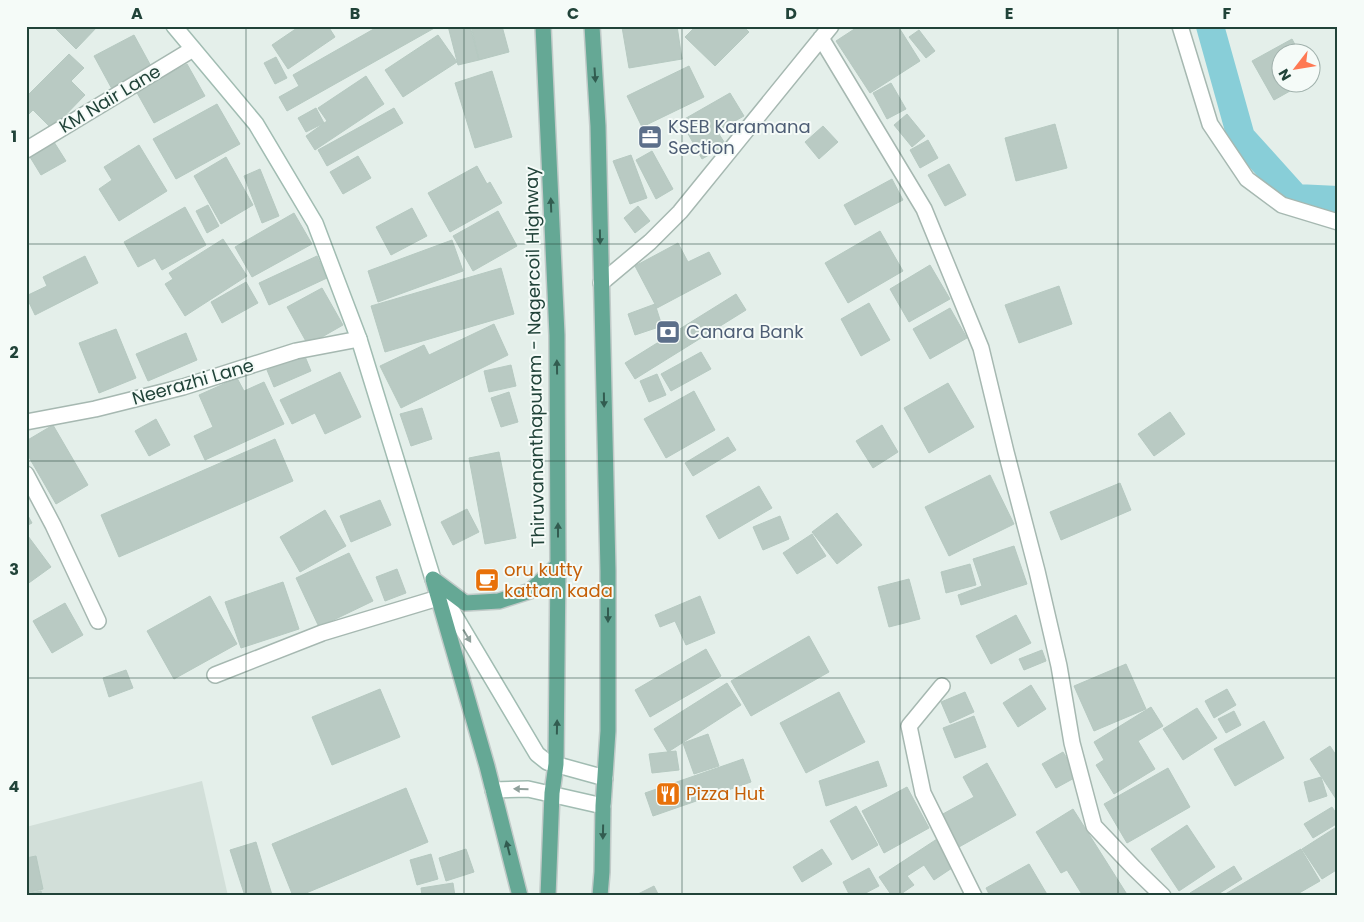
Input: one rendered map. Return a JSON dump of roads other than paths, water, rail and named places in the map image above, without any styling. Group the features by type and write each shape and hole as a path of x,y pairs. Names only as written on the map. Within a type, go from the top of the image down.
{"main road":[{"name":"Thiruvananthapuram - Nagercoil Highway","path":"543,26 557,335 558,565 556,764 552,793 548,896"},
{"path":"592,26 598,126 608,571 608,731 600,896"},
{"path":"432,579 465,602 499,602 530,591 558,565"},
{"path":"432,579 493,790 520,896"}],"street":[{"path":"174,26 256,124 315,223 359,339 432,579 537,754 547,762 605,778"},
{"path":"601,283 650,242 680,212 832,26"},
{"path":"1180,26 1210,124 1247,179 1282,206 1338,222"},
{"path":"821,38 924,209 982,348 1059,666 1072,744 1094,826 1164,896"},
{"name":"KM Nair Lane","path":"26,150 193,49"},
{"name":"Neerazhi Lane","path":"26,422 94,409 182,387 296,351 359,339"},
{"path":"26,474 53,525 98,621"},
{"path":"215,675 322,633 438,598"},
{"path":"942,686 909,726 923,793 974,896"},
{"path":"493,790 528,789 603,806"}],"waterway":[{"path":"1210,26 1241,137 1296,198 1338,200"}],"place":[{"name":"KSEB Karamana Section","path":"650,137"},
{"name":"Canara Bank","path":"668,332"},
{"name":"oru kutty kattan kada","path":"487,580"},
{"name":"Pizza Hut","path":"668,794"}]}
